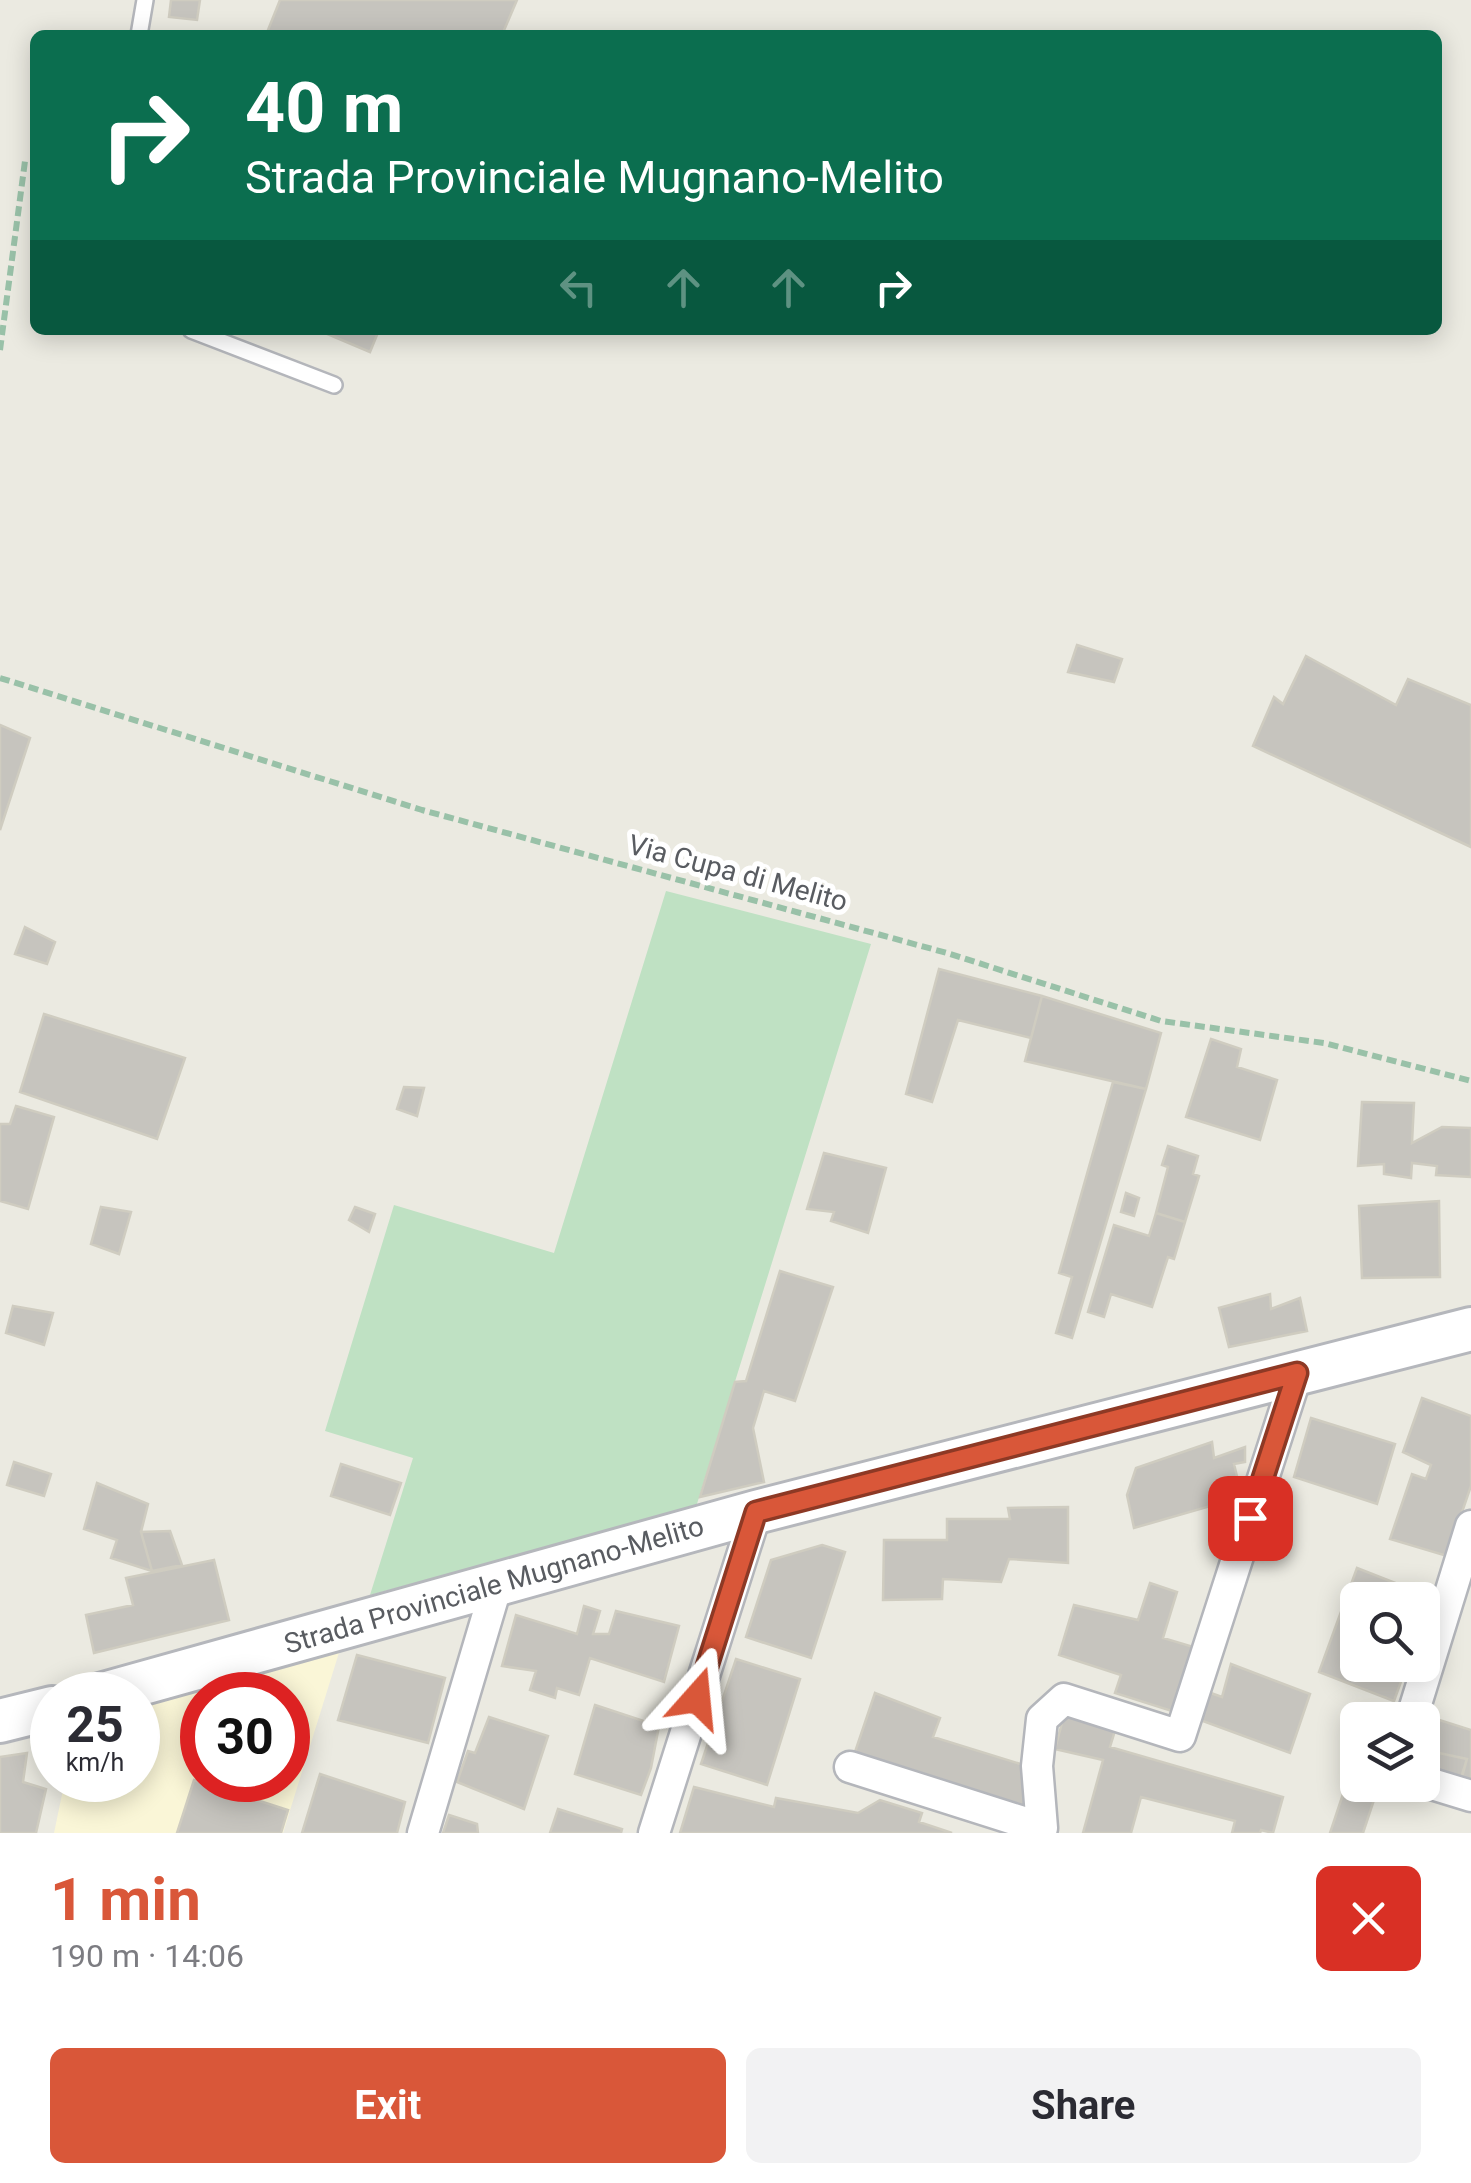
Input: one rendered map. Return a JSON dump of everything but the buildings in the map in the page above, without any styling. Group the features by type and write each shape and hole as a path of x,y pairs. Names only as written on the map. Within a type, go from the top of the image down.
{"street":[{"name":"Strada Provinciale Mugnano-Melito","path":"160,1678 756,1512 1471,1329"},
{"path":"850,1767 1042,1828 1037,1766 1042,1719 1064,1699 1180,1736 1297,1373"},
{"path":"654,1833 756,1512"},
{"path":"1417,1702 1471,1526"},
{"path":"423,1833 497,1584"},
{"path":"0,1722 30,1714"},
{"path":"1440,1787 1471,1796"}],"lane":[{"path":"140,30 145,0"},
{"path":"204,335 334,385"}],"path":[{"path":"0,350 26,161"},
{"name":"Via Cupa di Melito","path":"0,678 422,810 947,953 1161,1021 1324,1043 1471,1080"}],"shaded area":[{"path":"342,1643 310,1746 310,1672 234,1672"},
{"path":"180,1687 180,1802 293,1802 283,1833 54,1833 60,1802 160,1802 160,1692"}],"green space":[{"path":"666,891 871,944 696,1507 370,1595 413,1458 325,1431 394,1205 554,1253"}],"route":[{"path":"697,1698 756,1512 1297,1373 1250,1518"}]}
